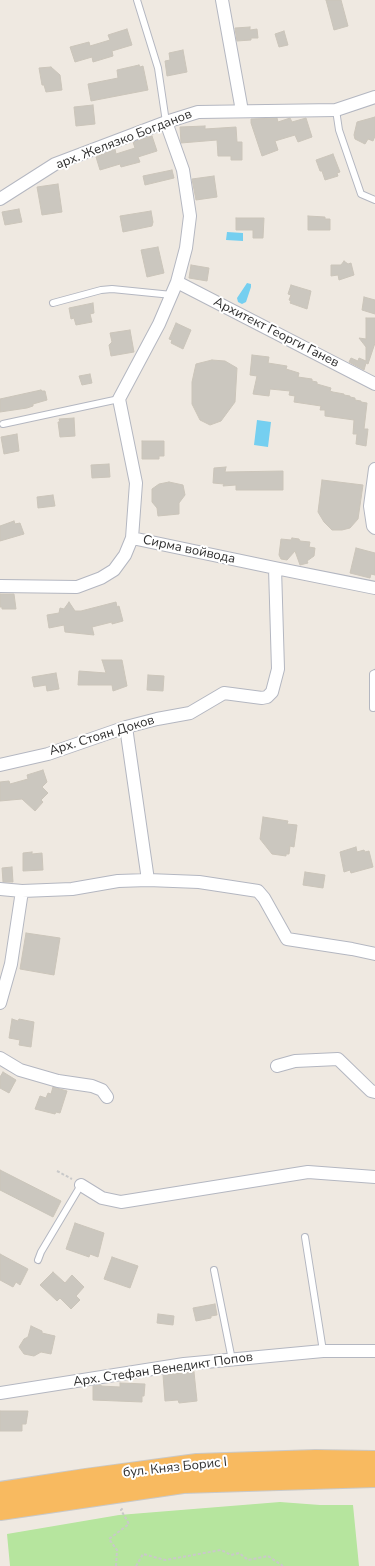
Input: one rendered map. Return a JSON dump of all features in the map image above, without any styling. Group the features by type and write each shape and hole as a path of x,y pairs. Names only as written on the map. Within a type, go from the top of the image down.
{"highway":[{"name":"бул. Княз Борис I","path":"0,1492 196,1464 316,1460 375,1461"},
{"name":"бул. Княз Борис I","path":"0,1510 183,1483 375,1477"}],"street":[{"path":"222,0 242,111"},
{"name":"арх. Желязко Богданов","path":"0,199 55,164 166,122 198,112 336,110 375,97"},
{"path":"132,538 136,483 119,399 159,324 172,295 186,248 190,216 183,170 166,122"},
{"name":"Архитект Георги Ганев","path":"177,282 375,384"},
{"path":"375,469 370,506 373,526 375,528"},
{"name":"Сирма войвода","path":"0,586 77,587 101,578 114,570 125,555 132,538 375,588"},
{"name":"Арх. Стоян Доков","path":"0,765 48,754 126,727 190,713 224,693 262,698 268,697 272,692 278,669 275,568"},
{"path":"126,727 148,880"},
{"path":"0,889 22,892 72,889 118,881 148,880 199,882 258,891 264,898 287,939 375,954"},
{"path":"0,1003 11,964 22,892"},
{"path":"0,1058 20,1070 58,1081 92,1086 102,1090 107,1097"},
{"path":"277,1066 295,1061 338,1059 371,1091 375,1092"},
{"path":"81,1185 102,1198 121,1202 308,1172 375,1177"},
{"name":"Арх. Стефан Венедикт Попов","path":"0,1393 184,1364 323,1350 375,1351"}],"lane":[{"path":"137,0 158,68 166,122"},
{"path":"336,110 339,130 361,194 375,200"},
{"path":"53,303 101,290 112,289 172,295"},
{"path":"3,424 119,399"},
{"path":"373,708 373,674 375,673"},
{"path":"38,1260 81,1185"},
{"path":"305,1237 323,1350"},
{"path":"214,1270 232,1360"}],"path":[{"path":"57,1171 81,1185"},
{"path":"116,1566 117,1550 109,1539 129,1524 121,1510 126,1506"},
{"path":"136,1566 143,1554 165,1560 221,1550 231,1555 239,1553 248,1560 268,1556 283,1566"}],"green space":[{"path":"280,1502 320,1505 353,1505 359,1566 10,1566 7,1534 119,1515"}],"water":[{"path":"227,232 243,233 243,241 226,240"},
{"path":"247,283 251,284 251,287 246,302 242,304 238,302 237,298"},
{"path":"257,420 271,422 268,447 254,445"}],"building":[{"path":"326,0 341,0 348,26 334,30"},
{"path":"250,27 250,30 257,29 258,38 237,41 235,28"},
{"path":"127,29 132,45 112,51 113,56 93,62 92,57 75,62 70,47 89,42 90,46 110,40 108,35"},
{"path":"284,31 288,45 279,47 275,34"},
{"path":"183,50 187,72 167,76 165,61 170,60 169,53"},
{"path":"139,65 140,67 143,66 148,90 91,101 88,84 118,78 117,70"},
{"path":"51,67 60,75 62,90 46,92 44,85 42,85 39,68"},
{"path":"93,105 95,124 76,126 74,107"},
{"path":"375,117 375,136 373,141 368,139 365,144 355,139 354,135 357,122"},
{"path":"277,118 278,122 290,118 292,122 306,118 312,137 298,142 295,135 275,141 278,150 262,156 251,119"},
{"path":"205,126 205,129 236,127 237,142 242,142 242,160 231,160 231,156 218,156 217,140 181,143 180,127"},
{"path":"152,136 157,151 138,157 140,162 121,167 120,164 100,170 96,157 115,149 116,154 135,148 133,142"},
{"path":"333,154 340,172 337,173 338,176 325,180 316,160"},
{"path":"172,170 174,178 145,185 143,176"},
{"path":"214,176 217,197 196,200 192,179"},
{"path":"58,184 62,212 42,215 37,187"},
{"path":"19,209 22,222 5,225 2,212"},
{"path":"151,211 153,222 152,226 123,232 120,216"},
{"path":"308,216 325,217 325,219 330,219 330,230 308,230"},
{"path":"236,218 264,218 263,238 253,238 253,230 236,230"},
{"path":"158,247 164,273 147,277 141,250"},
{"path":"344,261 348,264 351,263 354,275 339,280 338,275 331,276 331,265 341,265"},
{"path":"191,265 209,268 207,281 189,278"},
{"path":"291,285 311,291 307,309 290,303 291,301 289,300 291,295 288,294"},
{"path":"364,297 375,300 375,314 362,310"},
{"path":"93,303 94,313 90,314 92,322 76,325 74,318 71,319 69,308"},
{"path":"366,318 375,318 375,343 368,364 366,363 364,370 349,362 351,358 358,361 359,358 366,361 366,347 359,338 366,339"},
{"path":"176,323 191,330 183,349 171,343 172,340 169,339"},
{"path":"130,330 134,352 111,356 109,345 112,342 110,333"},
{"path":"252,355 269,357 268,363 287,366 286,369 299,373 298,377 312,379 312,381 317,382 317,384 331,388 330,391 344,394 355,398 355,400 367,403 364,429 368,429 366,446 356,444 357,434 353,434 354,420 325,416 325,410 320,410 321,406 294,402 295,396 289,395 290,391 270,389 269,396 253,394 257,376 250,375"},
{"path":"212,360 225,361 237,368 235,402 221,421 210,425 200,420 192,404 192,382 196,364"},
{"path":"90,374 92,383 82,385 79,376"},
{"path":"41,390 45,391 47,400 33,404 33,406 27,408 0,412 0,399"},
{"path":"74,418 75,436 60,437 59,419"},
{"path":"17,434 19,451 4,454 1,437"},
{"path":"142,441 164,441 164,456 159,456 159,459 142,459"},
{"path":"109,464 110,477 92,478 91,465"},
{"path":"226,467 225,472 283,471 283,490 236,490 236,485 223,486 224,484 213,483 214,468"},
{"path":"322,480 363,485 358,519 350,528 332,530 324,522 318,512"},
{"path":"169,482 183,485 185,495 179,503 179,514 158,516 157,508 152,502 152,489 159,484"},
{"path":"53,495 55,506 38,508 37,497"},
{"path":"14,521 15,524 20,523 24,534 0,541 0,526"},
{"path":"292,538 310,542 309,547 315,548 314,556 307,561 308,563 300,565 295,551 287,560 281,559 279,555 281,539 291,540"},
{"path":"356,548 375,553 375,575 371,574 370,578 350,573"},
{"path":"0,594 14,594 16,609 2,609 2,607 0,607"},
{"path":"69,602 75,611 81,611 116,602 117,607 119,606 123,621 92,627 94,635 65,632 64,625 49,628 47,615 59,613 60,608 64,609"},
{"path":"102,660 122,660 127,686 113,691 112,685 78,685 79,671 106,673"},
{"path":"56,673 59,689 47,691 46,685 34,687 32,677"},
{"path":"148,675 164,676 163,691 147,690"},
{"path":"43,770 47,782 42,787 48,793 41,800 43,802 35,811 22,799 0,801 0,782 9,781 10,784 28,779 27,775"},
{"path":"263,817 288,821 287,824 297,825 294,847 290,846 289,854 286,854 286,856 272,854 260,839"},
{"path":"356,847 357,852 364,850 365,852 369,851 373,867 351,873 350,870 344,872 340,852"},
{"path":"32,852 32,854 42,853 43,870 23,871 23,853"},
{"path":"12,867 13,882 3,882 2,868"},
{"path":"305,872 325,875 323,888 303,885"},
{"path":"26,933 60,938 54,975 20,969"},
{"path":"12,1019 34,1022 31,1047 19,1045 20,1040 9,1038"},
{"path":"3,1072 16,1080 9,1093 0,1088 0,1077"},
{"path":"53,1087 67,1091 60,1113 56,1112 55,1114 35,1109 40,1096 46,1098 48,1093 51,1094"},
{"path":"0,1170 61,1201 53,1217 0,1190"},
{"path":"75,1223 104,1233 98,1257 90,1254 89,1257 66,1249"},
{"path":"0,1254 28,1269 20,1285 16,1282 13,1287 0,1280"},
{"path":"112,1257 138,1266 130,1288 104,1279"},
{"path":"53,1272 65,1283 72,1275 84,1287 76,1296 80,1300 71,1309 60,1298 57,1301 40,1285"},
{"path":"215,1304 217,1315 211,1316 211,1318 196,1321 193,1308"},
{"path":"158,1314 174,1316 173,1325 157,1323"},
{"path":"31,1326 42,1331 42,1333 55,1336 51,1354 41,1352 34,1356 24,1354 19,1347 24,1339 28,1337"},
{"path":"194,1372 197,1401 179,1403 178,1400 165,1401 163,1375"},
{"path":"120,1383 145,1384 142,1402 93,1400 93,1386 101,1385 120,1387"},
{"path":"0,1411 28,1411 26,1424 22,1424 22,1431 0,1431"}]}
